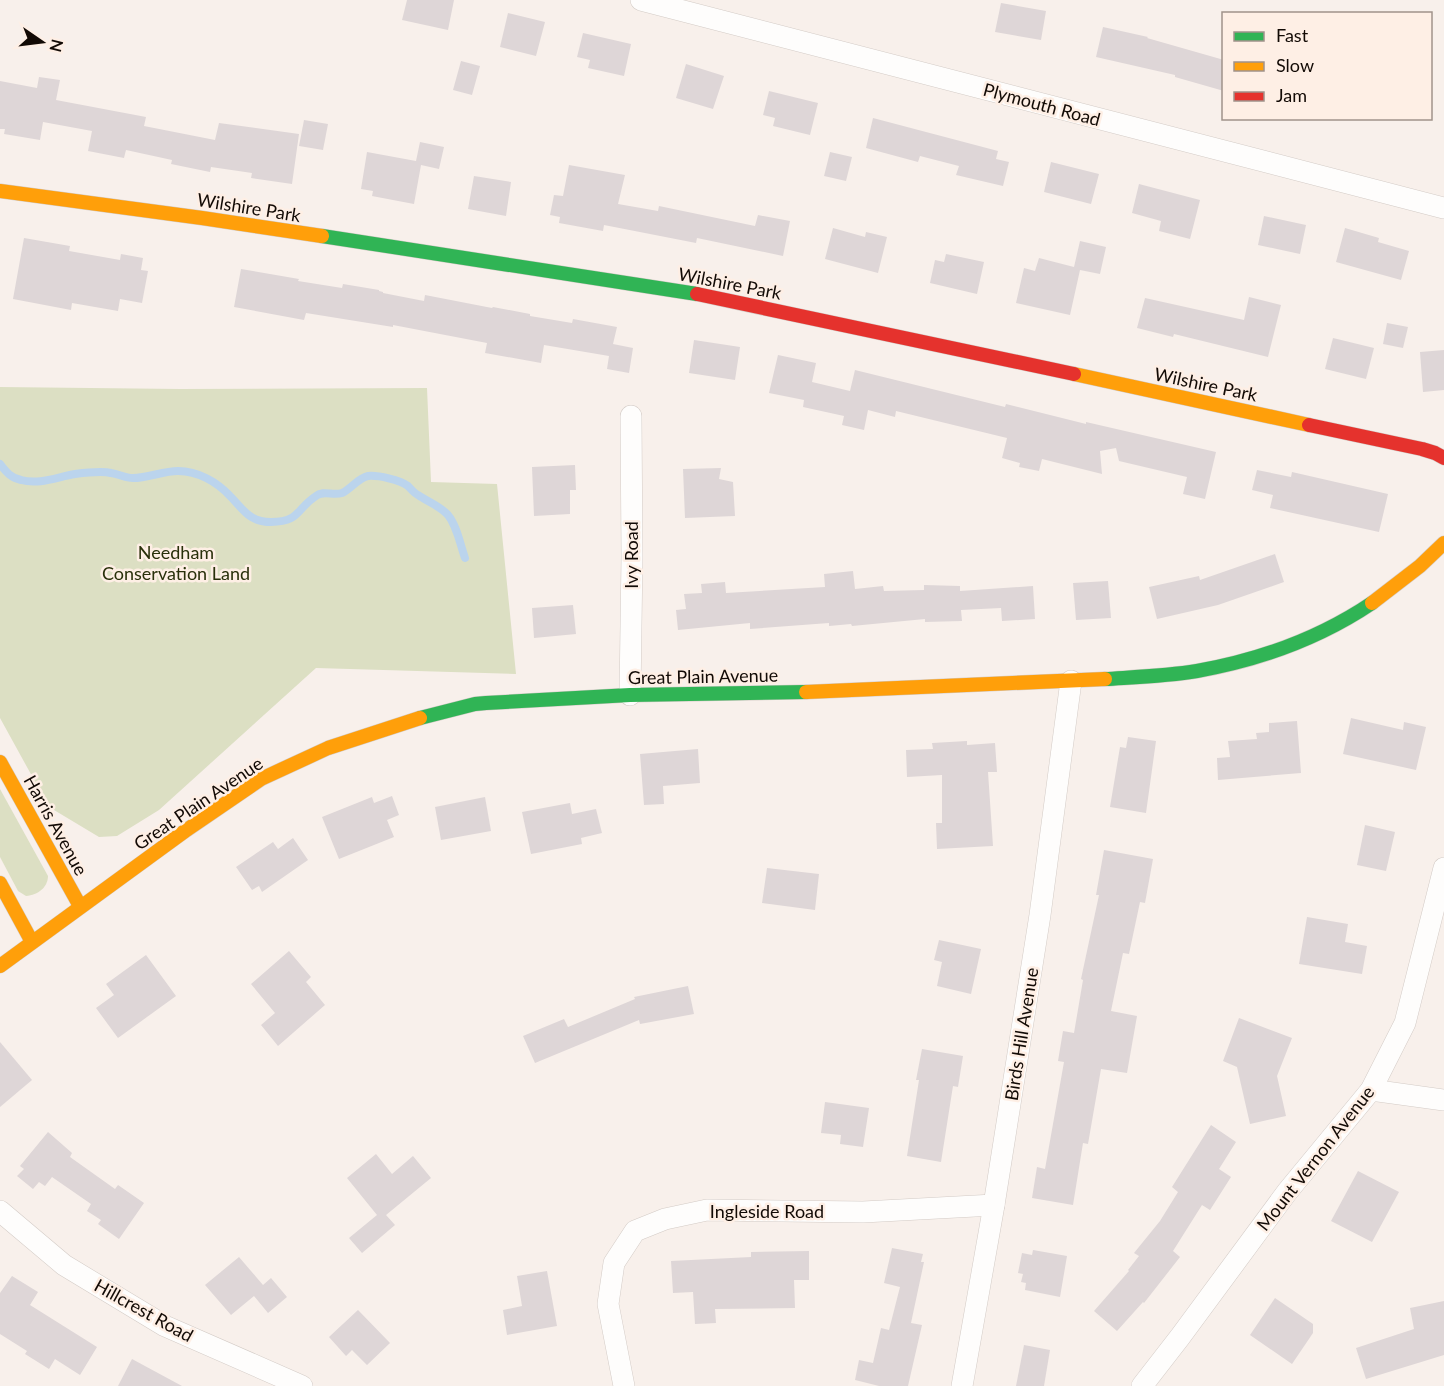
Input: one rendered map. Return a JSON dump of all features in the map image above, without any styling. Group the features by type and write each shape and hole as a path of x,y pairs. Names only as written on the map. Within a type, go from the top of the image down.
{"street":[{"name":"Plymouth Road","path":"641,0 1444,208"},
{"name":"Wilshire Park","path":"0,191 202,218 730,299 1422,449 1444,458"},
{"name":"Ivy Road","path":"630,695 631,416"},
{"name":"Great Plain Avenue","path":"0,966 80,906 261,779 328,748 415,719 476,704 630,695 823,692 1071,681 1196,671 1254,658 1319,633 1355,614 1401,581 1444,543"},
{"name":"Birds Hill Avenue","path":"962,1386 994,1205 1040,915 1071,681"},
{"name":"Harris Avenue","path":"0,762 80,906"},
{"name":"Mount Vernon Avenue","path":"1142,1386 1287,1192 1371,1090 1405,1023 1444,868"},
{"path":"0,883 32,942"},
{"path":"1371,1090 1444,1100"},
{"name":"Ingleside Road","path":"624,1386 608,1304 614,1263 635,1232 665,1219 707,1210 863,1212 994,1205"},
{"name":"Hillcrest Road","path":"0,1211 64,1265 165,1326 302,1386"}],"green space":[{"name":"Needham Conservation Land","path":"0,387 427,388 431,482 497,484 516,674 316,668 159,810 117,836 99,837 49,807 0,718"},
{"path":"0,789 48,876 44,887 30,895 26,896 18,891 0,857"}],"building":[{"path":"407,0 454,0 448,30 402,20"},
{"path":"1001,3 1046,11 1041,40 995,32"},
{"path":"508,13 545,22 536,56 500,47"},
{"path":"1103,27 1148,37 1222,59 1222,90 1175,77 1175,75 1096,57"},
{"path":"583,33 631,44 624,76 588,68 590,60 577,57"},
{"path":"461,61 480,66 472,95 453,90"},
{"path":"686,64 724,76 713,109 676,98"},
{"path":"39,77 60,80 56,100 146,117 144,126 215,140 219,123 299,134 292,184 251,178 252,173 211,167 210,172 171,164 172,160 126,150 124,158 88,151 92,131 43,122 40,140 4,134 5,129 0,129 0,81 37,88"},
{"path":"769,91 818,103 810,135 773,126 775,118 763,115"},
{"path":"873,118 998,151 996,159 1009,162 1003,186 956,175 959,166 920,156 918,162 866,148"},
{"path":"304,120 328,124 323,150 299,146"},
{"path":"420,142 444,147 439,169 421,165 414,204 372,196 373,191 361,189 367,152 416,161"},
{"path":"830,152 852,157 846,181 824,176"},
{"path":"1051,162 1099,174 1091,204 1044,192"},
{"path":"569,165 625,175 618,204 658,211 659,206 755,226 758,215 790,221 783,256 697,238 696,243 604,225 603,231 559,223 560,217 550,215 554,195 563,196"},
{"path":"474,176 511,182 506,216 468,209"},
{"path":"1139,184 1200,200 1190,239 1159,231 1161,221 1132,213"},
{"path":"1264,216 1306,225 1300,254 1258,245"},
{"path":"833,228 865,237 866,232 887,237 878,273 825,259"},
{"path":"1345,228 1379,238 1378,242 1409,251 1401,280 1336,262"},
{"path":"24,238 70,246 69,251 120,260 121,254 143,258 141,270 148,271 142,303 120,299 118,311 72,303 71,310 13,299"},
{"path":"1080,241 1106,247 1100,274 1080,270 1070,315 1016,303 1024,268 1035,271 1039,258 1074,267"},
{"path":"946,254 984,262 977,294 930,283 935,260 944,262"},
{"path":"241,269 342,288 343,284 379,290 383,293 424,301 425,295 572,323 573,319 617,327 613,344 633,348 629,373 607,369 609,356 544,345 541,363 485,353 487,343 393,325 393,327 306,313 304,320 234,307"},
{"path":"1249,297 1281,305 1268,357 1174,334 1173,337 1137,328 1145,298 1244,320"},
{"path":"1387,323 1408,327 1403,348 1383,344"},
{"path":"1333,338 1374,348 1366,379 1325,369"},
{"path":"694,340 740,347 735,380 689,373"},
{"path":"1444,350 1444,390 1423,392 1420,352"},
{"path":"778,355 816,363 812,382 850,391 855,370 1005,407 1006,404 1216,452 1205,499 1183,494 1187,477 1119,461 1116,448 1100,451 1102,474 1042,459 1039,471 1019,467 1020,463 1002,458 1007,438 896,411 895,417 868,410 864,430 842,425 844,416 803,407 804,400 769,393"},
{"path":"575,465 576,490 570,490 570,514 534,516 532,467"},
{"path":"721,468 719,479 733,482 735,516 685,518 683,469"},
{"path":"1257,470 1291,477 1292,472 1388,494 1379,532 1270,508 1273,495 1252,490"},
{"path":"1275,554 1284,582 1218,605 1157,619 1149,587 1199,576 1200,580"},
{"path":"853,571 855,589 883,586 884,591 924,590 924,585 960,586 960,591 1033,586 1035,619 1002,621 1001,608 961,610 962,621 925,622 925,619 852,626 851,624 829,626 829,623 750,629 750,623 678,630 676,610 686,609 684,594 702,593 701,584 725,582 726,593 825,587 824,574"},
{"path":"1108,581 1111,618 1076,620 1073,583"},
{"path":"573,605 576,634 534,638 532,608"},
{"path":"1351,718 1403,730 1404,722 1426,727 1416,770 1343,754"},
{"path":"1297,721 1301,773 1218,780 1217,758 1230,757 1228,741 1257,739 1256,733 1269,732 1269,723"},
{"path":"1128,737 1156,741 1146,813 1110,807 1120,747 1126,748"},
{"path":"967,741 967,745 995,743 997,772 988,772 993,846 937,849 936,823 942,823 942,775 907,777 906,750 933,749 932,743"},
{"path":"698,749 700,783 663,786 664,804 644,805 640,754"},
{"path":"392,796 399,815 387,820 394,837 339,859 322,817 372,797 374,803"},
{"path":"485,797 491,831 441,840 435,807"},
{"path":"570,803 572,814 596,809 602,833 581,838 582,844 531,854 522,812"},
{"path":"1365,825 1395,832 1386,871 1357,865"},
{"path":"293,838 308,860 262,892 259,886 252,890 236,867 273,842 278,849"},
{"path":"1104,850 1153,859 1145,903 1140,902 1129,954 1123,953 1111,1011 1137,1016 1127,1073 1101,1069 1088,1144 1083,1143 1073,1205 1032,1198 1037,1167 1045,1169 1064,1062 1058,1061 1063,1031 1074,1033 1083,980 1081,979 1099,895 1096,895"},
{"path":"767,868 819,874 815,910 762,903"},
{"path":"1307,917 1348,924 1345,942 1367,946 1362,974 1299,964"},
{"path":"939,940 981,949 971,994 937,986 942,962 934,960"},
{"path":"289,951 311,977 306,982 325,1005 278,1046 261,1025 275,1013 251,984"},
{"path":"146,955 176,996 118,1038 96,1008 114,995 106,984"},
{"path":"688,986 694,1014 640,1024 639,1020 535,1063 523,1036 564,1019 568,1027 635,999 634,997"},
{"path":"1239,1018 1292,1038 1277,1076 1286,1116 1250,1124 1237,1067 1223,1061"},
{"path":"0,1042 32,1080 0,1107"},
{"path":"922,1049 963,1056 958,1087 953,1086 941,1162 907,1156"},
{"path":"825,1102 869,1108 863,1147 840,1144 841,1135 821,1133"},
{"path":"1211,1125 1236,1142 1219,1169 1231,1177 1210,1210 1202,1205 1173,1251 1180,1257 1144,1303 1117,1331 1094,1311 1139,1256 1134,1253 1160,1221 1178,1192 1172,1187"},
{"path":"48,1132 72,1153 70,1157 115,1189 118,1185 144,1203 119,1239 98,1224 101,1220 87,1211 91,1204 52,1177 45,1186 39,1182 33,1189 17,1176 24,1169 20,1166"},
{"path":"376,1154 392,1174 413,1156 431,1178 386,1215 395,1225 362,1253 349,1238 377,1215 347,1178"},
{"path":"1358,1171 1399,1192 1372,1242 1331,1221"},
{"path":"892,1248 923,1254 921,1262 924,1262 911,1323 922,1325 908,1386 879,1386 855,1380 859,1360 873,1363 881,1328 889,1330 900,1287 884,1283"},
{"path":"1033,1250 1067,1256 1060,1297 1025,1290 1026,1283 1021,1282 1023,1274 1018,1273 1022,1253 1032,1255"},
{"path":"809,1251 809,1280 794,1280 795,1308 715,1309 716,1323 695,1324 693,1292 673,1293 671,1261 751,1257 751,1252"},
{"path":"239,1257 263,1285 271,1278 287,1297 268,1313 254,1296 231,1315 205,1285"},
{"path":"547,1271 557,1326 507,1335 503,1310 522,1306 517,1276"},
{"path":"12,1276 38,1292 30,1305 97,1347 80,1375 55,1359 49,1369 25,1354 27,1351 0,1334 0,1293"},
{"path":"1275,1298 1313,1324 1313,1333 1292,1364 1250,1335"},
{"path":"1444,1301 1444,1355 1366,1379 1356,1348 1414,1329 1410,1308"},
{"path":"358,1310 390,1343 367,1365 352,1350 346,1356 329,1337"},
{"path":"1024,1345 1050,1350 1044,1386 1016,1386"},
{"path":"132,1359 182,1386 118,1386"}],"waterway":[{"path":"0,464 12,476 28,481 93,472 107,472 133,478 172,471 193,473 219,486 252,517 271,522 293,517 319,494 342,493 368,476 383,477 408,486 445,512 454,524 465,558"}],"traffic: fast":[{"path":"322,236 697,294"},
{"path":"1105,679 1186,673 1243,661 1310,637 1372,603"},
{"path":"420,718 486,703 630,695 806,692"}],"traffic: slow":[{"path":"0,191 322,236"},
{"path":"1074,374 1309,425"},
{"path":"1372,603 1420,566 1444,543"},
{"path":"806,692 1105,679"},
{"path":"0,966 185,831 261,779 328,748 420,718"},
{"path":"0,762 80,906"},
{"path":"0,883 32,942"}],"traffic: jam":[{"path":"697,294 1074,374"},
{"path":"1309,425 1422,449 1444,458"}]}
